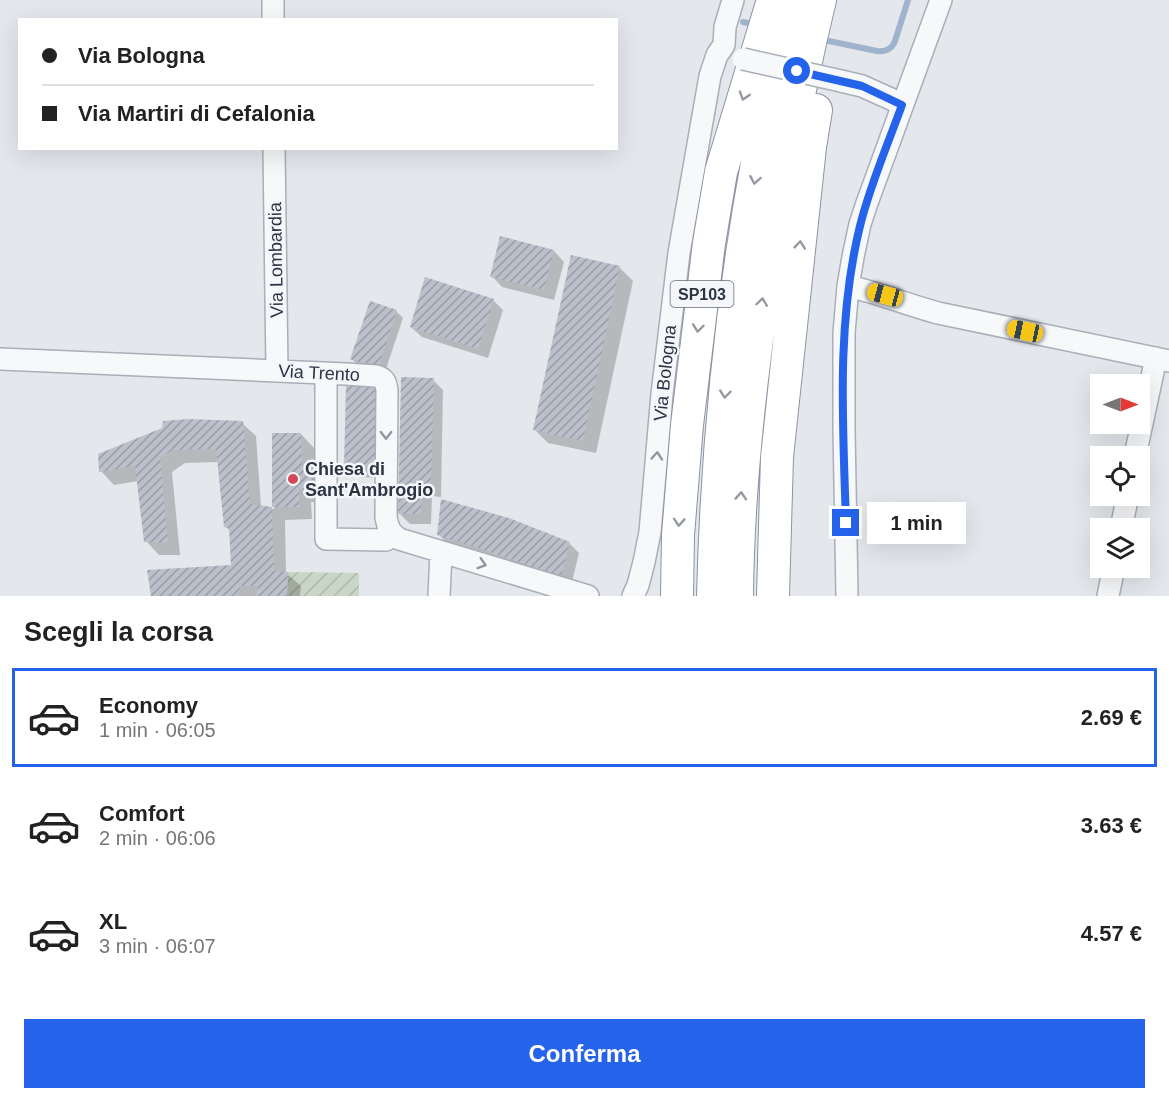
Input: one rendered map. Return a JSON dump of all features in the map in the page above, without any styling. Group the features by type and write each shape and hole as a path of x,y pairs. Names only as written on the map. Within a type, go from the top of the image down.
{"highway":[{"name":"SP103","path":"677,596 678,536 687,425 709,243 721,172 773,0"},
{"name":"SP103","path":"713,596 714,540 721,437 737,294 767,111 793,0"},
{"path":"737,596 750,387 766,268 786,155 820,0"},
{"path":"773,596 777,457 807,171 837,0"}],"street":[{"path":"273,0 273,18"},
{"name":"Via Bologna","path":"633,596 638,585 650,532 662,394 679,254 710,76 717,55 724,45 725,27 733,0"},
{"path":"847,596 844,333 848,286 860,224 941,0"},
{"path":"724,45 735,57 862,86 902,105"},
{"name":"Via Lombardia","path":"274,150 277,371"},
{"path":"848,286 885,295 938,313 1162,360 1138,446"},
{"name":"Via Trento","path":"0,359 326,373 382,378 387,390 386,517 394,536"},
{"path":"326,373 326,539 386,540 394,536 588,596"},
{"path":"439,596 441,552"},
{"path":"1108,596 1112,578"}],"green space":[{"path":"288,572 359,573 359,596 287,596"}],"building":[{"path":"500,236 554,250 544,290 490,277"},
{"path":"571,255 620,266 583,441 533,430"},
{"path":"425,277 494,299 478,349 410,327"},
{"path":"370,301 397,310 378,369 350,359"},
{"path":"401,377 434,378 431,487 422,487 421,514 398,514"},
{"path":"346,384 379,387 378,468 344,467"},
{"path":"188,419 243,421 250,504 272,507 274,571 288,572 287,596 256,596 258,586 240,586 238,596 151,596 147,570 231,565 229,528 224,527 216,449 172,450 160,458 168,543 144,542 135,466 99,472 98,454 162,428 163,421"},
{"name":"Chiesa di Sant'Ambrogio","path":"272,433 301,433 302,468 315,468 315,489 299,489 299,507 272,507"},
{"path":"441,499 509,518 570,542 561,577 437,535"}],"waterway":[{"path":"819,39 877,51 888,49 895,41 908,0"},
{"path":"743,22 757,25"}],"place":[{"name":"Chiesa di Sant'Ambrogio","path":"293,479"}],"route":[{"path":"797,71 862,86 902,105 860,224 848,286 844,333 846,523"}]}
